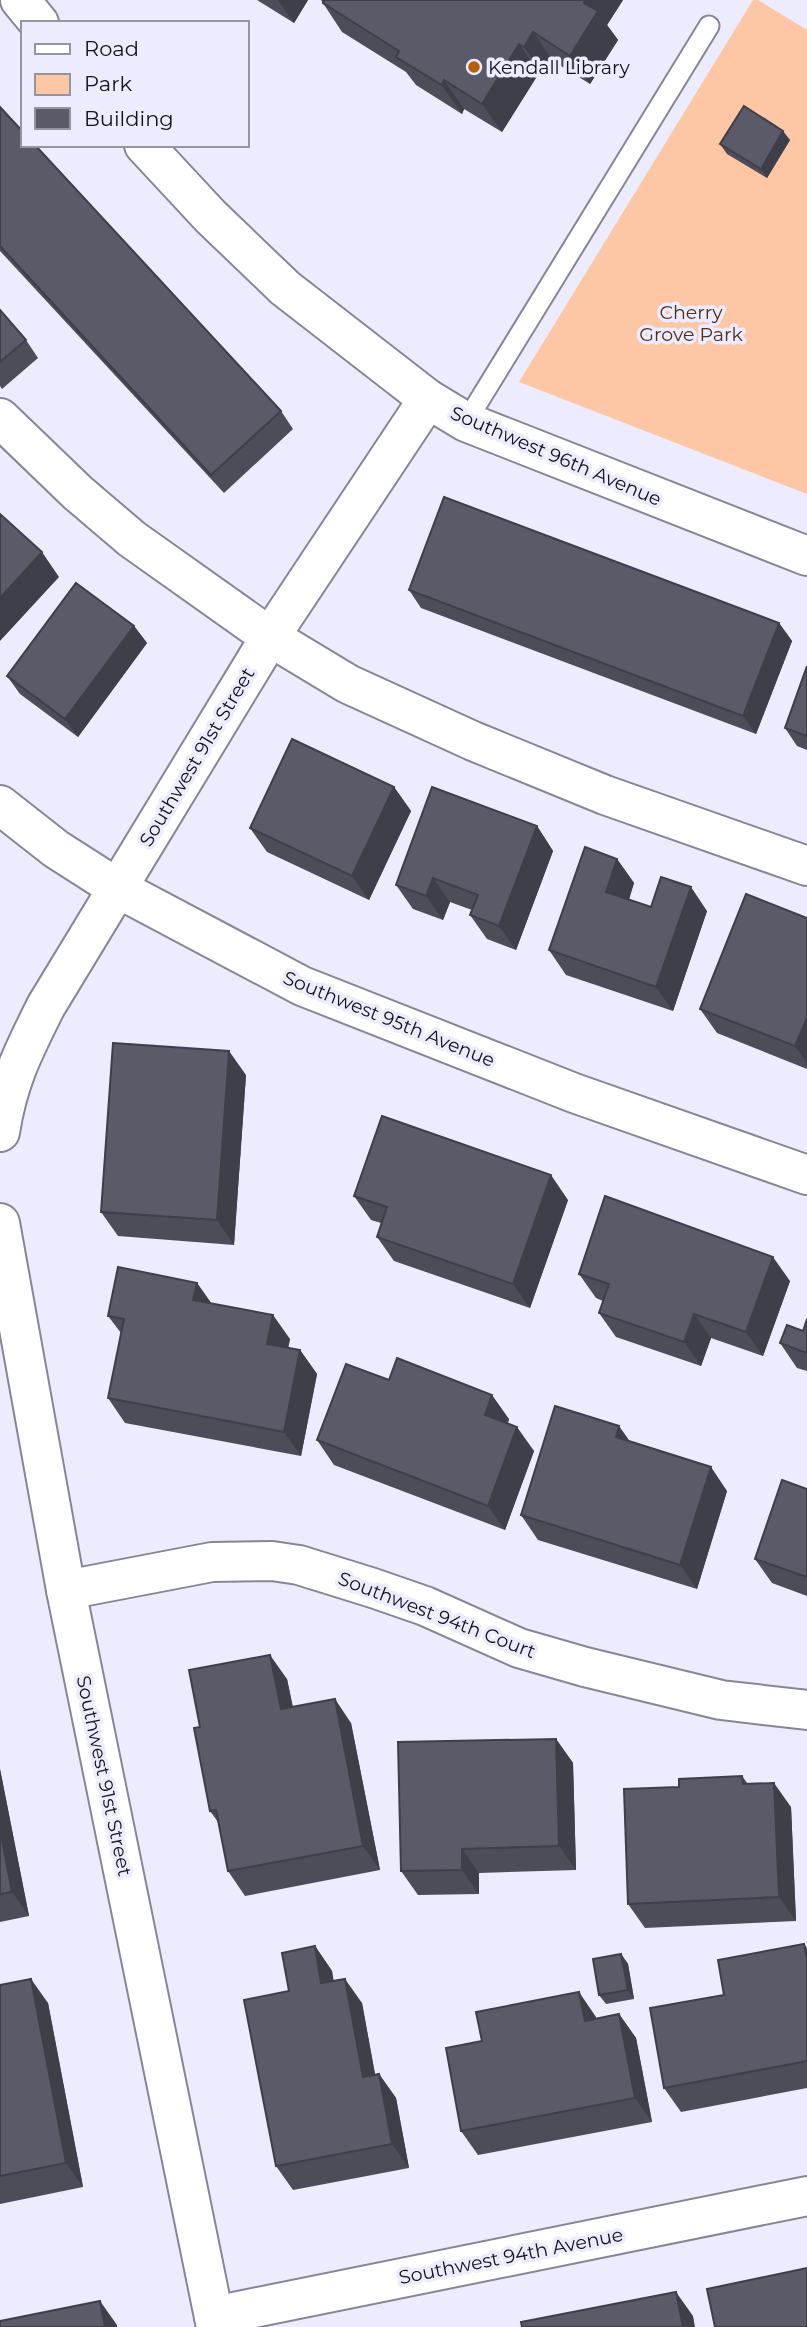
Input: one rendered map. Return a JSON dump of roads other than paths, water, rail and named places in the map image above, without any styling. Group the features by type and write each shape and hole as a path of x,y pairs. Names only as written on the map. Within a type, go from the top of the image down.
{"street":[{"path":"20,0 37,21"},
{"name":"Southwest 96th Avenue","path":"146,147 211,217 285,288 428,399 466,422 807,556"},
{"name":"Southwest 91st Street","path":"0,1132 15,1068 46,1006 270,637 428,399"},
{"path":"0,418 113,524 169,567 270,637 348,684 473,741 605,795 807,866"},
{"name":"Southwest 95th Avenue","path":"0,805 56,849 117,888 302,986 574,1093 807,1175"},
{"name":"Southwest 91st Street","path":"0,1223 66,1590 215,2321"},
{"name":"Southwest 94th Court","path":"66,1590 212,1562 242,1560 286,1563 425,1606 519,1648 585,1667 721,1700 807,1710"},
{"name":"Southwest 94th Avenue","path":"215,2321 807,2196"}],"lane":[{"path":"466,422 709,26"}],"place":[{"name":"Kendall Library","path":"474,67"}],"park label":[{"name":"Cherry Grove Park","path":"691,323"}]}
